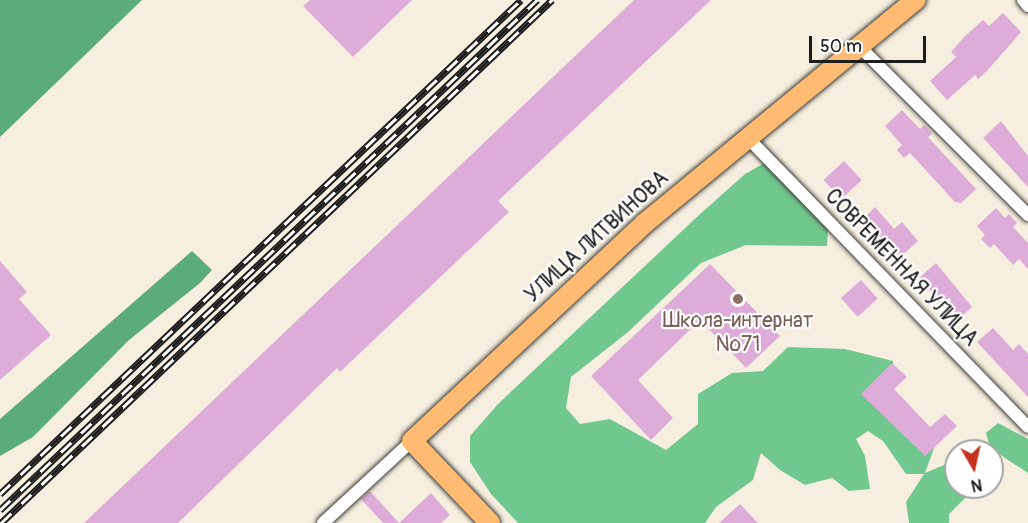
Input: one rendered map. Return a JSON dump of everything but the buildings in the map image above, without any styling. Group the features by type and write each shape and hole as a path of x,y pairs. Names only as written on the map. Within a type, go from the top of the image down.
{"main road":[{"name":"УЛИЦА ЛИТВИНОВА","path":"412,441 645,224 746,136 916,0"},
{"path":"412,441 490,523"}],"street":[{"path":"1023,0 1028,6"},
{"path":"860,47 1028,215"},
{"name":"СОВРЕМЕННАЯ УЛИЦА","path":"746,136 1028,427"},
{"name":"УЛИЦА ЛИТВИНОВА","path":"323,523 412,441"}],"green space":[{"path":"0,0 142,0 0,137"},
{"path":"770,160 828,225 827,246 746,245 701,263 628,332 571,377 566,408 580,424 610,419 666,450 698,424 698,394 732,373 763,371 788,347 845,349 893,361 895,381 880,393 934,448 925,473 944,465 944,499 964,499 949,514 949,523 909,523 906,502 924,474 906,474 883,441 868,431 856,439 865,456 870,489 849,491 832,478 805,485 780,470 761,453 753,480 716,507 705,523 518,523 491,494 470,462 470,436 498,404 745,174"},
{"path":"192,251 212,270 200,283 129,340 33,437 0,456 0,419"},
{"path":"998,423 1028,439 1028,473 1004,457 1004,439 988,439 986,433"}],"railway":[{"path":"0,494 521,0"},
{"path":"0,510 537,0"},
{"path":"1,523 552,0"}],"place":[{"name":"Школа-интернат №71","path":"738,299"}]}
